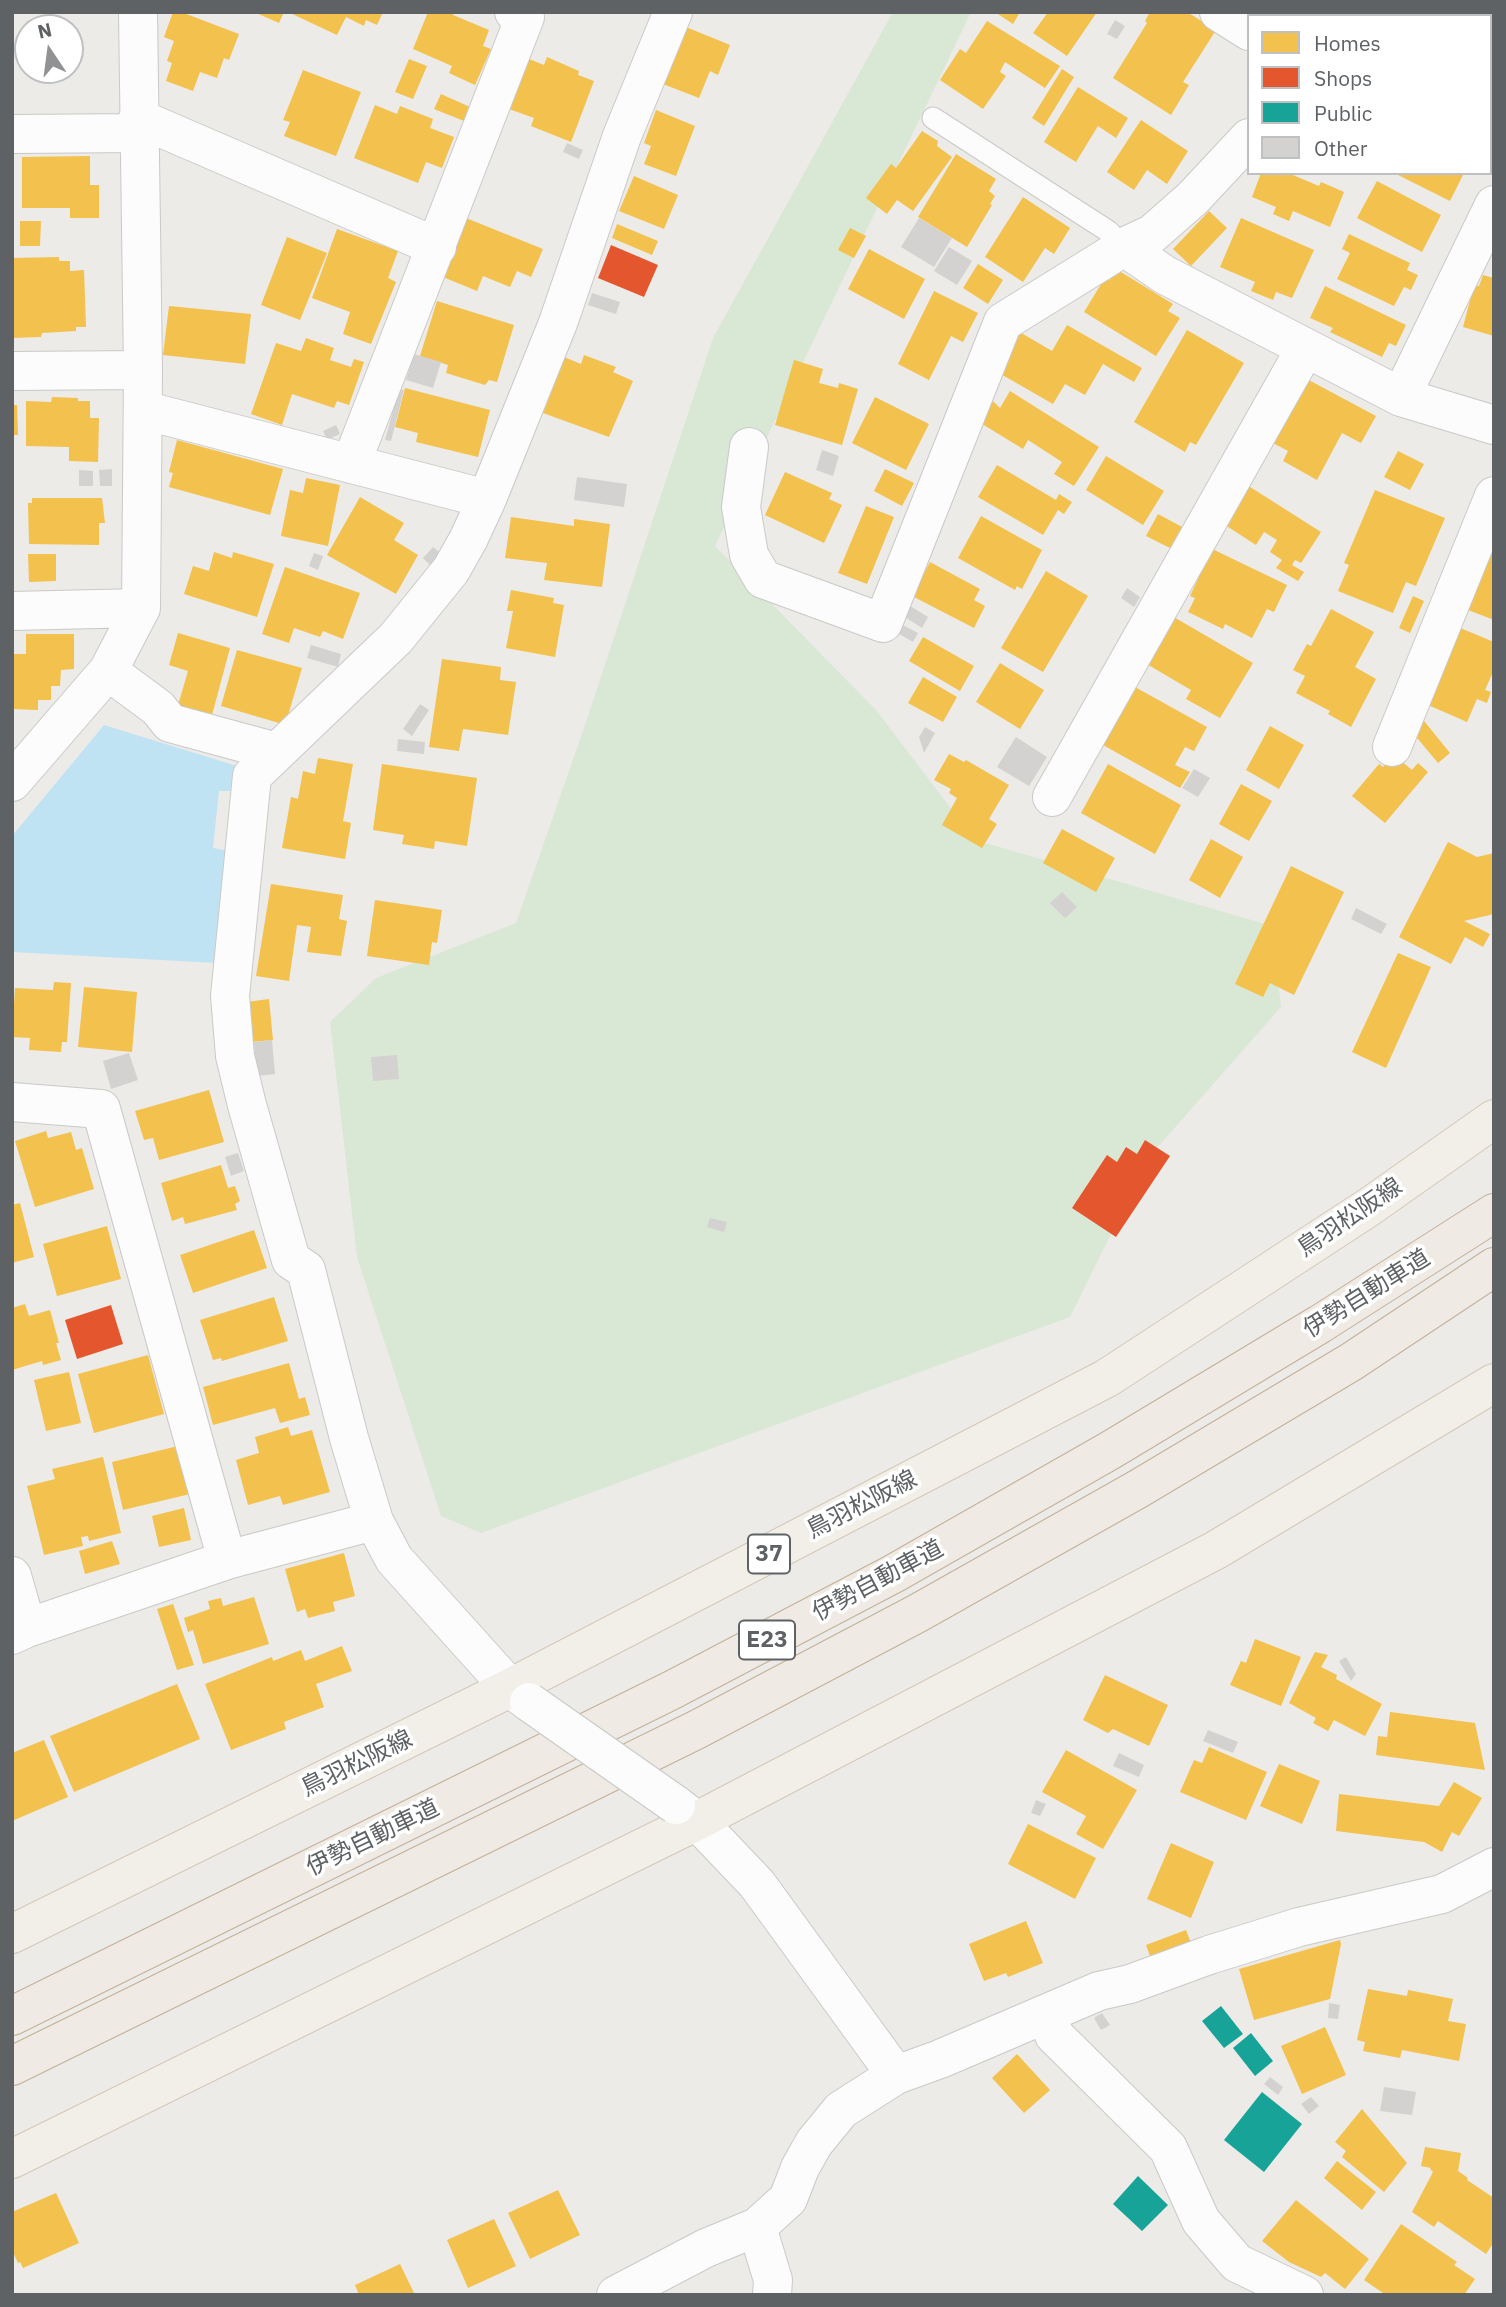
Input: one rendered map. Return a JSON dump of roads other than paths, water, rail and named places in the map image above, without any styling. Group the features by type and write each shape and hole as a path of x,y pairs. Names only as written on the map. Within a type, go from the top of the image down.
{"highway":[{"name":"伊勢自動車道","path":"12,2016 672,1690 893,1574 1109,1451 1320,1325 1494,1213"},
{"name":"伊勢自動車道","path":"12,2066 696,1730 918,1614 1138,1489 1339,1369 1494,1267"}],"main road":[{"name":"鳥羽松阪線","path":"12,1934 520,1695 1107,1378 1369,1207 1494,1119"},
{"path":"12,2159 687,1813 1216,1550 1494,1383"}],"street":[{"path":"12,782 108,671 141,608 143,370 138,12"},
{"path":"351,464 525,18 514,12"},
{"path":"673,12 622,136 558,323 487,499 457,560 428,601 388,646 253,776 230,996 235,1056 291,1260 306,1270 373,1521 394,1559 520,1695 687,1813 757,1884 896,2075"},
{"path":"1219,12 1247,30"},
{"path":"12,134 138,126 437,247"},
{"path":"749,447 741,507 749,555 763,579 883,623 1003,323 1124,247 1152,234 1193,198 1247,140"},
{"path":"1401,397 1494,205"},
{"path":"1124,247 1165,275 1401,397 1494,425"},
{"path":"1052,797 1304,349"},
{"path":"12,371 143,370"},
{"path":"143,410 487,499"},
{"path":"1391,747 1494,496"},
{"path":"12,611 141,608"},
{"path":"108,671 158,708 170,723 277,752"},
{"path":"12,1102 101,1109 227,1560"},
{"path":"12,1576 19,1632 227,1560 373,1521"},
{"path":"616,2295 706,2248 757,2227 788,2199 800,2168 814,2143 841,2110 896,2075 1099,1991 1130,1984 1209,1955 1299,1927 1442,1894 1493,1871"},
{"path":"1048,2013 1054,2035 1168,2148 1201,2221 1237,2263 1304,2295"},
{"path":"757,2227 773,2280 772,2295"}],"lane":[{"path":"933,118 1108,231 1124,247"}],"water":[{"path":"104,725 237,766 234,791 219,791 213,848 230,851 216,963 12,952 12,836"}]}
